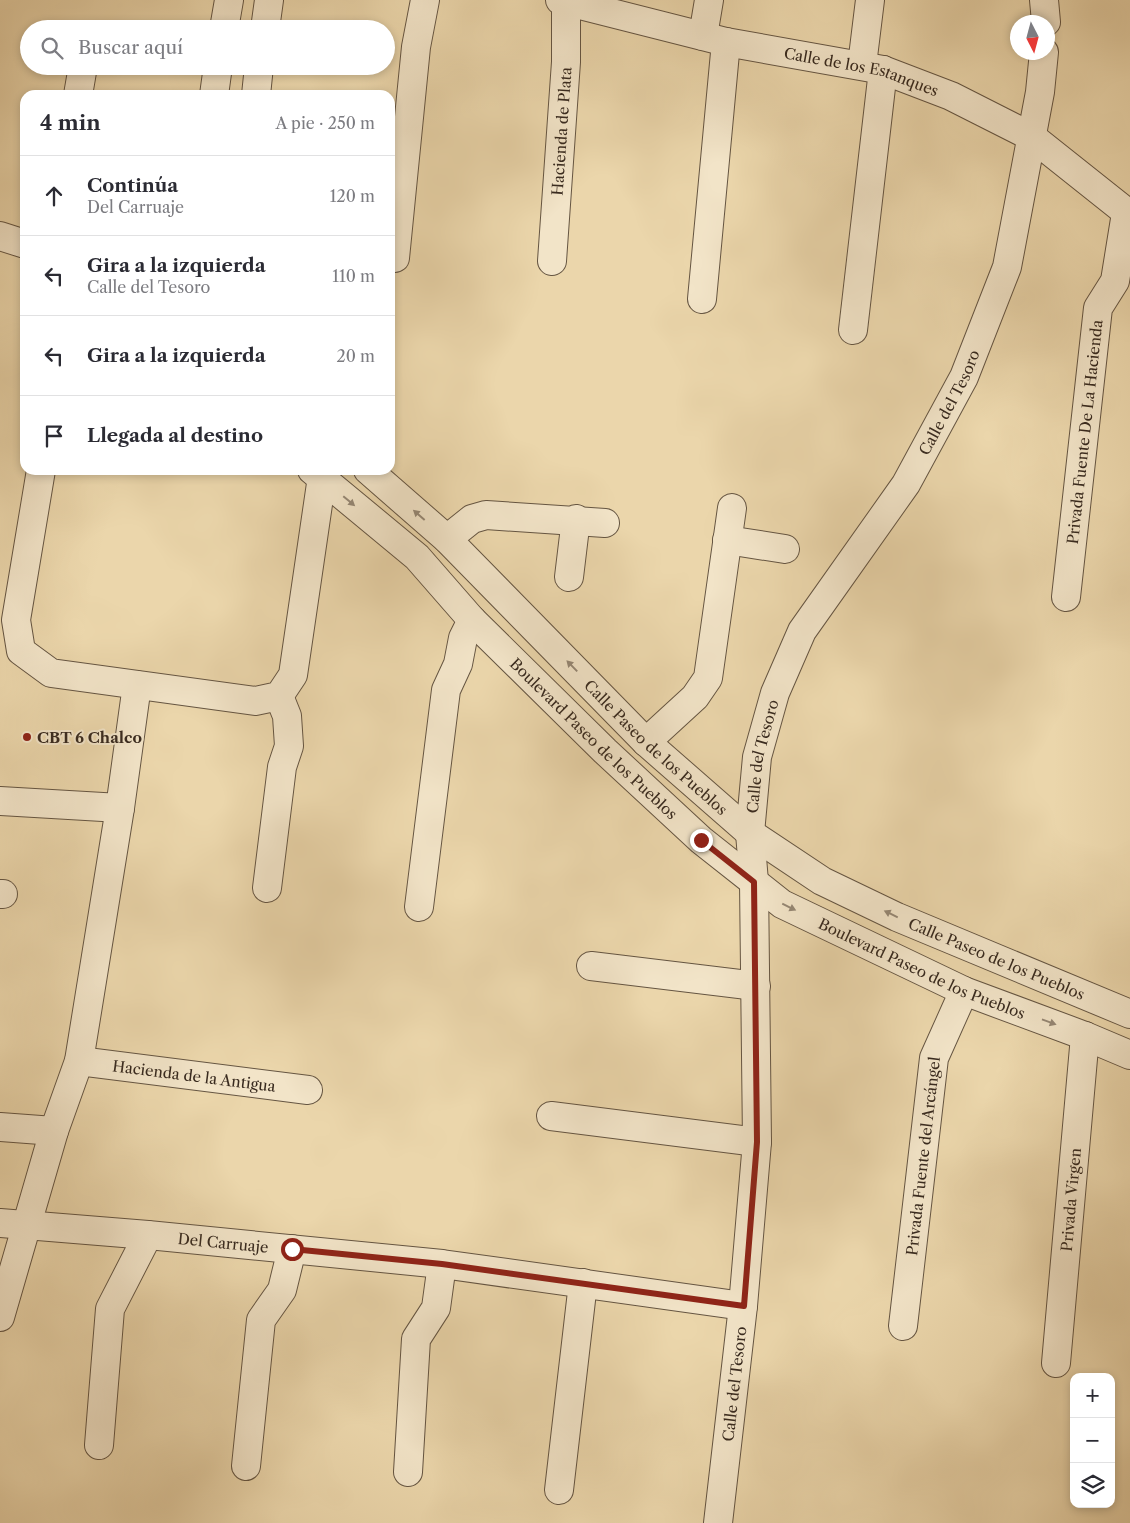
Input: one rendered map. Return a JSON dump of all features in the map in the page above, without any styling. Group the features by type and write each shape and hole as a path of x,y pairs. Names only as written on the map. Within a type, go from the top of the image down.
{"street":[{"path":"226,20 229,0"},
{"path":"266,20 268,0"},
{"path":"395,258 416,47 425,0"},
{"path":"702,300 714,39 709,0"},
{"path":"853,330 872,68 870,0"},
{"path":"1044,0 1045,15"},
{"name":"Calle de los Estanques","path":"564,1 714,39 872,68 951,96 1032,137 1128,214"},
{"name":"Hacienda de Plata","path":"552,261 566,62 564,1"},
{"name":"Calle del Tesoro","path":"718,1523 744,1306 757,1142 754,882 750,833 757,757 775,693 802,631 906,484 964,377 1007,267 1040,92 1043,60"},
{"path":"79,90 81,75"},
{"path":"215,90 217,75"},
{"path":"257,90 259,75"},
{"name":"Privada Fuente De La Hacienda","path":"1066,597 1098,308 1115,281 1128,214"},
{"path":"0,236 20,242"},
{"path":"40,475 16,620 21,651 51,673 254,701 278,696 293,675 319,475"},
{"name":"Boulevard Paseo de los Pueblos","path":"322,475 417,557 472,620 605,751 701,840 782,904 964,991 1085,1036 1130,1055"},
{"name":"Calle Paseo de los Pueblos","path":"374,475 447,539 646,742 750,833 822,881 897,918 1130,1014"},
{"path":"646,742 695,697 708,678 732,508"},
{"path":"447,539 472,519 486,515 576,519 605,523"},
{"path":"569,577 576,519"},
{"path":"727,540 786,549"},
{"path":"419,907 446,690 458,664 463,638 472,620"},
{"path":"0,1317 54,1131 80,1061 120,808 136,685"},
{"path":"267,888 282,767 289,746 287,716 278,696"},
{"path":"0,801 120,808"},
{"path":"591,966 756,986"},
{"name":"Privada Fuente del Arcángel","path":"903,1326 934,1058 964,991"},
{"name":"Privada Virgen","path":"1056,1363 1085,1036"},
{"name":"Hacienda de la Antigua","path":"80,1061 308,1090"},
{"path":"551,1116 757,1142"},
{"path":"0,1127 54,1131"},
{"name":"Del Carruaje","path":"0,1223 148,1234 442,1264 744,1306"},
{"path":"99,1445 110,1309 148,1234"},
{"path":"246,1466 261,1320 282,1290 292,1249"},
{"path":"408,1472 416,1339 436,1308 442,1264"},
{"path":"559,1490 583,1283"}],"place":[{"name":"CBT 6 Chalco","path":"27,737"}],"route":[{"path":"292,1249 442,1264 744,1306 757,1142 754,882 701,840"}]}
